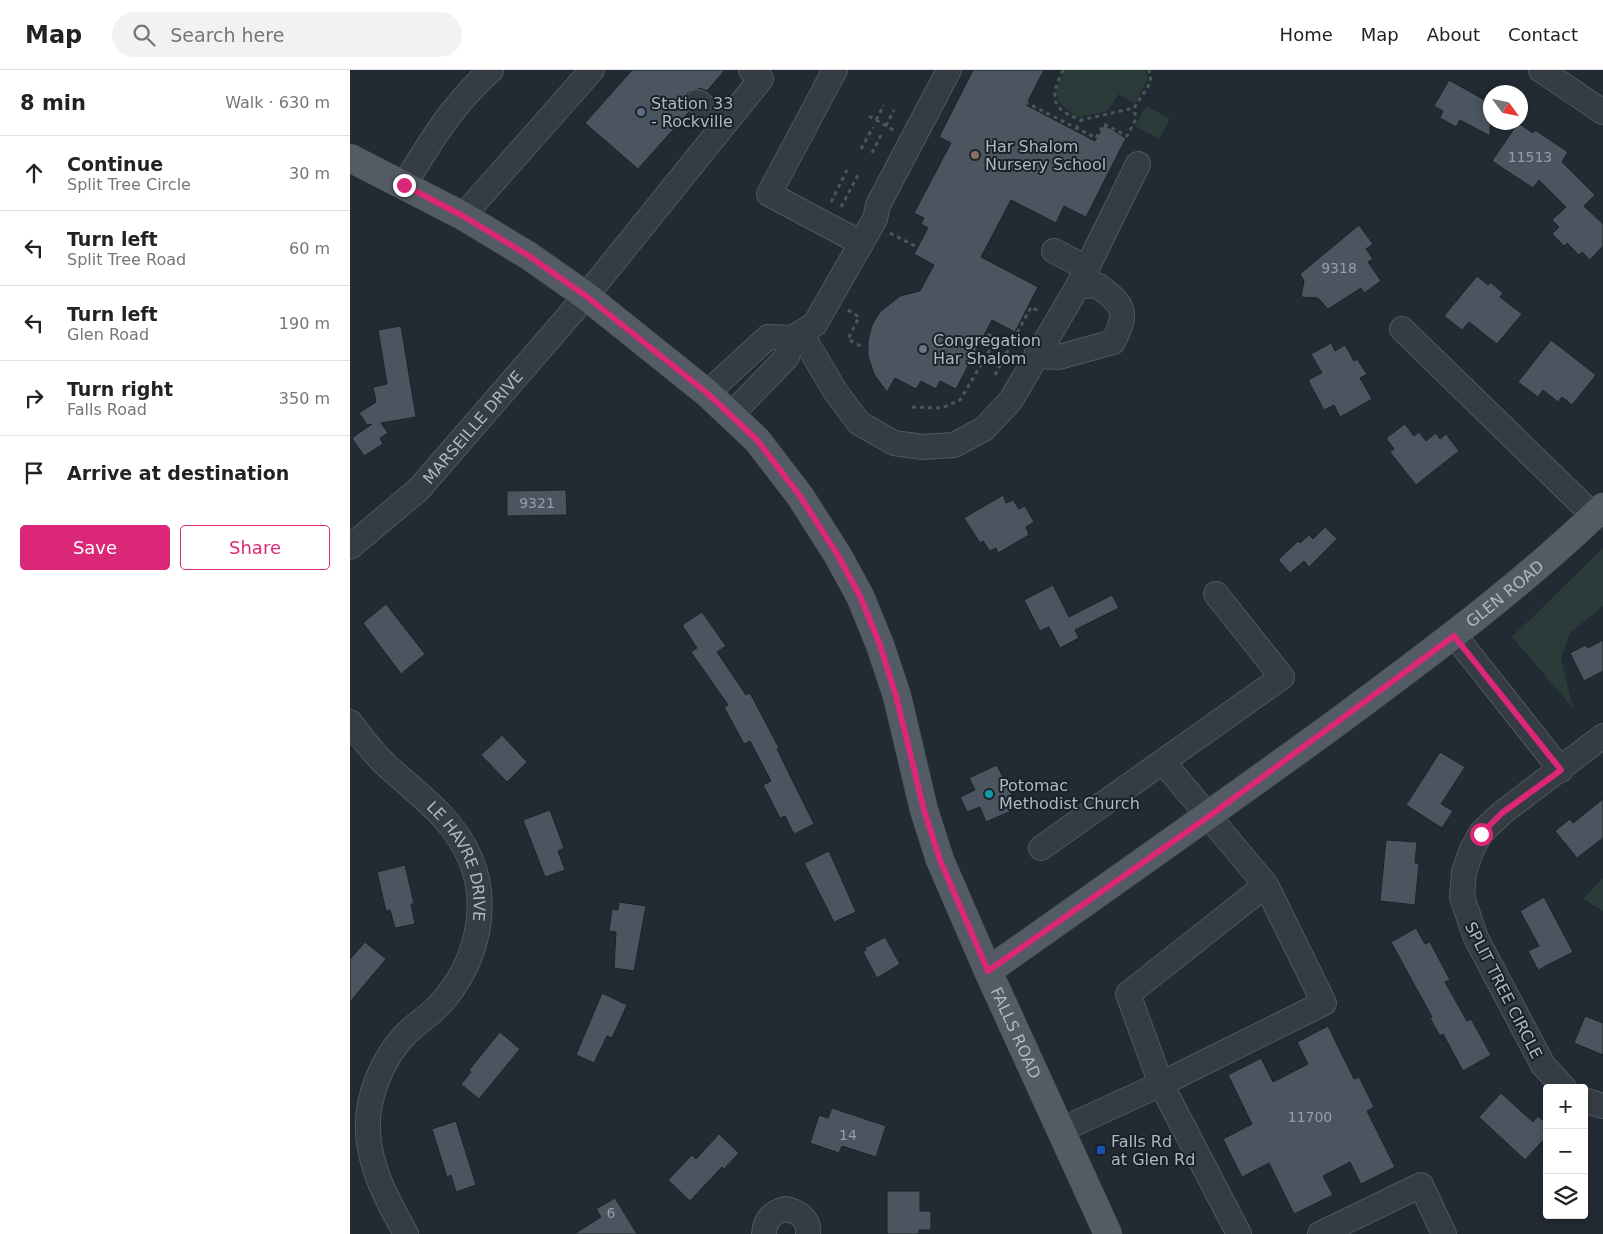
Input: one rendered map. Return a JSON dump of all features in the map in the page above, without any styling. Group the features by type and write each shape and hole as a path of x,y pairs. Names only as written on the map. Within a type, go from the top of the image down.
{"main road":[{"name":"FALLS ROAD","path":"350,158 463,216 529,256 586,296 707,393 731,415 757,440 800,496 837,554 860,596 880,645 896,696 924,810 940,860 1106,1233"},
{"name":"GLEN ROAD","path":"988,971 1208,817 1454,636 1599,512"}],"street":[{"path":"404,185 441,124 473,86 491,70"},
{"path":"463,216 592,70"},
{"name":"MARSEILLE DRIVE","path":"350,547 419,489 586,296 762,79 751,70"},
{"path":"835,70 769,194 861,243"},
{"path":"707,393 768,337 797,335 815,324 876,219 878,205 949,70"},
{"path":"1541,70 1603,112"},
{"path":"698,102 724,124"},
{"path":"797,335 859,423 894,443 923,447 954,445 984,429 1011,400 1083,277 1138,164"},
{"path":"1036,356 1059,357 1113,342 1123,322 1118,301 1083,277 1054,251"},
{"path":"1402,329 1599,512"},
{"path":"731,415 787,357 797,335"},
{"path":"1041,848 1282,677 1216,594"},
{"path":"1454,636 1561,770"},
{"name":"LE HAVRE DRIVE","path":"350,722 385,764 436,808 450,824 469,856 478,887 479,923 467,964 455,986 441,1004 405,1035 390,1054 375,1084 368,1117 368,1132 373,1166 380,1185 406,1234"},
{"name":"SPLIT TREE CIRCLE","path":"1560,1084 1543,1065 1476,938 1462,897 1464,872 1472,849 1481,834 1502,813 1561,770 1603,736"},
{"path":"1061,1130 1161,1084 1324,1003 1266,885 1162,762"},
{"path":"1239,1234 1161,1084 1128,994 1266,885"},
{"path":"1588,1101 1603,1106"},
{"path":"1320,1234 1421,1186 1444,1234"},
{"path":"764,1234 765,1224 770,1217 785,1209 800,1214 806,1221 808,1234"}],"path":[{"path":"1063,70 1054,88 1054,101 1058,107 1081,120 1134,108"},
{"path":"1025,102 1096,138 1104,124 1127,136 1136,119 1134,108 1151,82 1149,70"},
{"path":"876,120 884,105"},
{"path":"886,126 894,110"},
{"path":"1076,128 1081,120"},
{"path":"861,148 873,127"},
{"path":"872,154 882,132"},
{"path":"831,202 847,170"},
{"path":"841,207 858,175"},
{"path":"890,232 915,246"},
{"path":"912,407 942,408 960,400 997,338 985,333"}],"shaded area":[{"path":"1065,70 1145,70 1148,78 1135,104 1119,94 1107,111 1081,117 1062,105 1057,96 1060,81"},
{"path":"1146,106 1170,119 1159,139 1135,126"},
{"path":"1603,548 1603,606 1570,633 1561,658 1573,708 1512,637"},
{"path":"1603,878 1603,911 1583,899"}],"building":[{"name":"Station 33 - Rockville","path":"632,70 725,70 707,91 700,88 688,93 684,100 689,112 638,169 585,123"},
{"path":"973,70 1044,70 1026,105 1095,141 1104,125 1126,138 1086,217 1064,206 1056,223 1011,200 981,257 1038,287 1015,332 992,320 956,389 940,381 936,389 921,381 916,389 895,378 887,392 874,374 868,356 868,341 872,325 880,312 900,296 920,291 934,265 914,254 928,228 921,224 924,218 914,213 951,143 939,137"},
{"path":"1449,80 1483,99 1483,130 1490,130 1490,136 1460,120 1456,127 1440,118 1443,111 1434,106"},
{"path":"1513,130 1528,130 1533,133 1535,130 1568,152 1562,162 1595,195 1584,206 1603,224 1603,246 1590,260 1582,252 1579,255 1567,243 1564,246 1552,234 1559,227 1552,220 1566,207 1539,180 1533,188 1492,161"},
{"path":"1359,225 1373,244 1366,249 1373,259 1368,262 1381,281 1364,293 1361,288 1328,309 1318,298 1301,297 1304,281 1300,274"},
{"path":"1477,276 1488,285 1490,282 1503,293 1500,297 1522,314 1497,344 1469,322 1462,330 1444,316"},
{"path":"401,326 416,417 381,423 388,433 380,438 383,444 364,456 352,438 372,424 367,425 359,413 376,402 373,387 387,384 378,330"},
{"path":"1551,340 1596,375 1572,405 1562,397 1558,402 1543,390 1538,397 1518,382"},
{"path":"1331,343 1335,351 1345,345 1354,361 1357,359 1367,374 1360,378 1372,399 1340,417 1334,405 1324,410 1308,380 1322,373 1311,354"},
{"path":"1405,424 1414,436 1419,432 1426,441 1436,433 1440,439 1446,434 1459,451 1416,485 1390,452 1394,449 1386,438"},
{"path":"566,490 567,515 507,516 507,491"},
{"path":"1003,495 1006,503 1013,500 1019,509 1025,506 1034,522 1026,527 1029,535 998,553 996,548 990,551 983,541 980,543 964,518"},
{"path":"1325,527 1337,539 1309,567 1304,561 1290,573 1278,560 1298,541 1300,543 1309,535 1313,539"},
{"path":"1053,585 1069,617 1112,595 1119,608 1075,630 1079,638 1060,648 1049,627 1040,631 1024,600"},
{"path":"386,604 425,654 401,674 363,623"},
{"path":"702,612 726,646 717,652 746,695 750,693 779,748 777,749 814,824 794,834 785,816 780,818 763,785 771,781 750,741 744,744 724,707 728,705 691,652 697,648 682,625"},
{"path":"1603,640 1603,671 1584,681 1570,653 1586,645 1588,648"},
{"path":"502,735 527,762 507,782 481,755"},
{"path":"1440,752 1465,767 1441,804 1453,811 1442,828 1406,805"},
{"name":"Potomac Methodist Church","path":"997,765 1018,808 986,822 980,807 967,812 960,797 975,790 969,778"},
{"path":"1603,799 1603,838 1577,858 1555,831 1570,819 1573,823"},
{"path":"550,810 564,848 558,851 565,870 545,877 523,820"},
{"path":"1386,840 1417,842 1415,863 1419,863 1415,905 1380,901"},
{"path":"829,851 856,912 834,922 804,863"},
{"path":"405,865 414,904 411,904 415,924 395,928 390,910 386,911 377,872"},
{"path":"1544,897 1573,952 1538,970 1528,951 1539,946 1520,911"},
{"path":"619,902 646,906 634,971 614,968 616,932 609,931 612,909 618,910"},
{"path":"1416,928 1425,944 1430,942 1450,980 1445,982 1467,1021 1471,1019 1491,1055 1463,1071 1443,1034 1440,1036 1430,1018 1432,1017 1391,942"},
{"path":"885,937 900,964 877,978 863,952 866,950 865,948"},
{"path":"365,942 386,959 350,1002 350,959"},
{"path":"602,993 627,1005 612,1038 607,1036 594,1063 576,1055"},
{"path":"1585,1016 1603,1023 1603,1055 1574,1043"},
{"path":"1328,1026 1354,1079 1359,1077 1374,1107 1367,1111 1395,1167 1361,1184 1350,1162 1323,1176 1333,1195 1294,1214 1269,1163 1242,1177 1223,1139 1252,1124 1228,1075 1261,1058 1273,1082 1308,1064 1297,1042"},
{"path":"500,1032 520,1049 479,1099 461,1084 471,1072 469,1070"},
{"path":"1501,1093 1533,1122 1538,1116 1543,1120 1543,1140 1525,1160 1479,1117"},
{"path":"832,1108 886,1126 876,1157 842,1146 839,1153 810,1143 819,1115 828,1118"},
{"path":"456,1121 476,1185 456,1192 451,1175 447,1177 432,1129"},
{"path":"719,1134 739,1153 724,1169 722,1167 690,1201 668,1180 692,1155 696,1159"},
{"path":"887,1191 920,1191 920,1211 931,1211 931,1230 919,1230 919,1234 887,1234"},
{"path":"615,1198 637,1234 574,1234 601,1217 596,1209"}],"place":[{"name":"Station 33 - Rockville","path":"641,112"},
{"name":"Har Shalom Nursery School","path":"975,155"},
{"name":"Congregation Har Shalom","path":"923,349"},
{"name":"Potomac Methodist Church","path":"989,794"},
{"name":"Falls Rd at Glen Rd","path":"1101,1150"}],"route":[{"path":"404,185 463,216 529,256 586,296 707,393 757,440 800,496 837,554 860,596 880,645 896,696 924,810 940,860 988,971 1208,817 1454,636 1561,770 1502,813 1481,834"}]}
